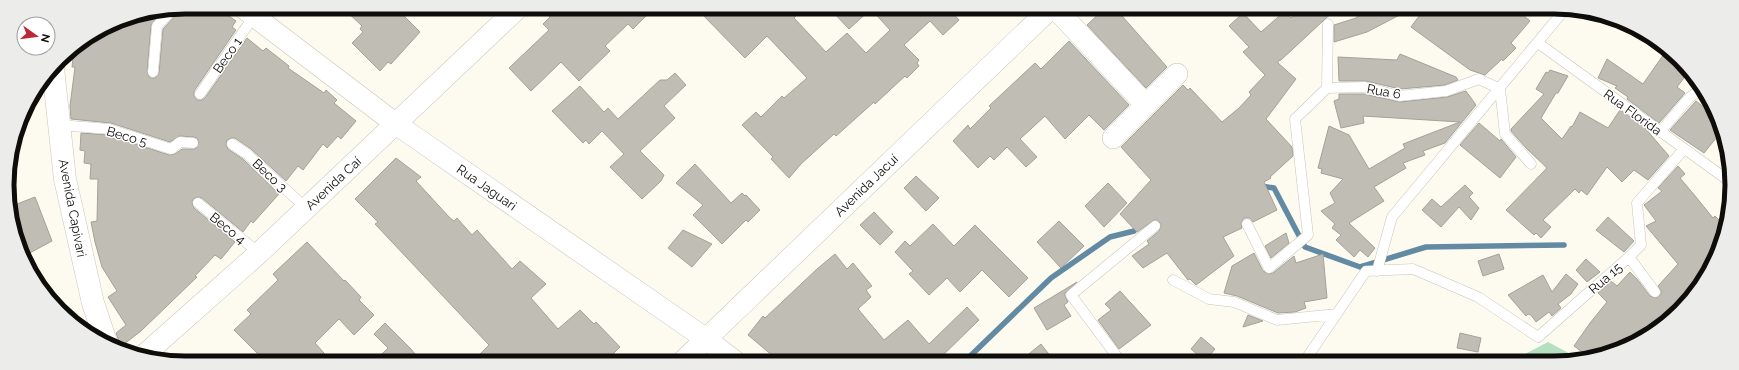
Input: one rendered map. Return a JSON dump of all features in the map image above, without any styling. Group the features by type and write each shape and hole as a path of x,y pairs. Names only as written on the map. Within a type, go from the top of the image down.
{"street":[{"name":"Rua Jaguari","path":"251,14 396,124 706,339 728,356"},
{"name":"Avenida Caí","path":"148,352 259,253 511,14"},
{"name":"Avenida Jacuí","path":"688,356 1045,14"},
{"path":"1061,14 1146,105"},
{"path":"1113,138 1177,74"},
{"name":"Avenida Capivari","path":"54,75 64,179 93,303 104,335"}],"lane":[{"name":"Beco 1","path":"200,94 247,14"},
{"path":"1307,356 1366,271 1377,271 1392,217 1561,14"},
{"path":"153,72 157,26 168,15"},
{"path":"1247,224 1269,268 1308,235 1295,119 1327,88 1328,24"},
{"name":"Rua Florida","path":"1538,43 1725,178"},
{"name":"Rua 6","path":"1327,88 1366,87 1399,96 1446,91 1479,79 1500,89"},
{"path":"1500,89 1505,134 1531,164"},
{"path":"1660,132 1689,98 1697,92"},
{"name":"Beco 5","path":"59,125 109,129 171,149 180,142 193,143"},
{"name":"Beco 3","path":"232,144 247,154 306,208"},
{"name":"Rua 15","path":"1377,271 1413,269 1478,297 1538,337 1629,257 1641,244 1637,203 1684,149"},
{"name":"Beco 4","path":"198,203 259,253"},
{"path":"1117,356 1071,295 1155,226"},
{"path":"1629,257 1655,292"},
{"path":"1173,280 1209,299 1234,302 1277,320 1337,314"}],"green space":[{"path":"1548,342 1573,355 1565,356 1521,356"}],"building":[{"path":"177,14 226,14 236,21 232,27 236,30 194,91 194,96 197,100 202,100 205,98 247,38 263,51 266,48 289,66 288,68 324,93 326,90 337,100 334,103 356,121 341,139 338,136 327,148 323,144 303,170 298,166 286,181 251,149 235,138 227,140 226,144 228,149 243,159 279,194 253,223 251,221 243,232 202,198 199,197 193,199 192,202 194,208 235,242 221,259 215,255 195,276 197,277 141,331 124,344 119,343 116,333 126,325 108,297 117,291 102,267 95,242 91,222 97,221 98,179 90,179 91,164 84,163 85,151 80,150 81,133 108,135 169,155 175,154 182,149 195,149 199,143 197,138 194,137 180,136 170,142 111,123 71,119 70,106 75,67 72,67 73,55 99,37 109,32 130,23 159,16 151,25 147,72 150,78 155,78 159,73 163,29"},
{"path":"349,14 402,14 420,32 391,64 388,62 380,71 352,43 363,32 360,29 362,26"},
{"path":"547,14 648,14 633,29 628,24 605,46 610,51 579,81 561,62 531,91 509,68 549,30 543,24 550,17"},
{"path":"702,14 798,14 794,18 826,52 847,33 866,53 890,30 876,14 954,14 959,20 943,35 930,21 904,45 919,60 917,63 919,66 907,78 905,76 875,104 874,102 836,136 834,134 801,164 789,178 771,159 773,157 742,125 756,112 761,117 782,96 784,98 807,78 767,36 745,58"},
{"path":"835,14 866,14 849,29"},
{"path":"1099,14 1120,14 1167,67 1146,88 1087,25"},
{"path":"1242,14 1244,14 1261,32 1282,14 1288,14 1291,18 1295,14 1331,14 1281,60 1278,61 1278,63 1296,79 1266,119 1292,147 1293,156 1270,177 1271,178 1264,182 1277,210 1253,222 1250,218 1244,218 1241,223 1242,228 1223,237 1234,256 1196,285 1190,279 1188,280 1167,253 1143,268 1132,256 1149,244 1147,241 1159,231 1161,225 1158,220 1154,220 1137,232 1120,214 1151,180 1121,147 1183,85 1188,90 1190,88 1222,122 1239,108 1251,95 1249,92 1265,75 1243,52 1249,47 1229,26"},
{"path":"1360,14 1402,14 1367,32 1334,42 1334,25 1356,18"},
{"path":"1421,14 1524,14 1523,15 1530,21 1511,43 1516,48 1503,61 1502,59 1485,75 1470,70 1411,27"},
{"path":"1069,41 1129,105 1104,130 1089,115 1065,139 1045,116 1020,139 1037,157 1026,167 1007,147 994,160 990,156 978,168 953,141 968,125 970,129 991,108 989,106 1035,63 1041,69"},
{"path":"1400,54 1456,77 1458,80 1445,85 1400,89 1366,81 1339,81 1338,57 1397,60"},
{"path":"1664,54 1686,76 1677,87 1685,93 1659,123 1627,99 1628,97 1615,88 1617,86 1598,78 1607,59 1643,84"},
{"path":"1550,70 1568,76 1541,118 1562,139 1571,126 1572,127 1580,112 1608,128 1620,110 1645,128 1669,156 1648,180 1634,170 1622,182 1607,167 1587,195 1581,190 1579,193 1575,189 1543,220 1551,227 1541,238 1536,233 1534,235 1506,210 1547,168 1527,149 1511,131 1511,129 1544,94 1536,89 1546,72 1548,73"},
{"path":"675,73 686,85 664,106 675,118 640,151 664,175 661,181 642,199 610,167 624,154 602,131 589,144 586,140 583,143 552,111 580,86 604,112 608,108 618,119 660,80 667,80"},
{"path":"1466,91 1476,105 1445,143 1423,151 1425,155 1403,163 1406,168 1374,187 1384,201 1349,223 1375,248 1368,257 1360,250 1354,257 1336,240 1341,235 1332,228 1335,224 1321,211 1335,203 1330,193 1343,179 1321,173 1322,169 1318,168 1329,126 1349,135 1369,169 1405,148 1403,144 1460,122 1363,116 1364,123 1341,128 1334,101 1339,99 1339,94 1364,94 1400,102 1447,97"},
{"path":"1696,101 1707,108 1718,136 1704,153 1670,130"},
{"path":"1479,123 1500,141 1501,139 1516,157 1500,178 1460,145"},
{"path":"396,158 421,177 416,181 450,218 454,221 457,218 472,235 477,230 512,269 520,261 546,284 531,298 558,329 580,310 594,324 596,322 620,347 611,356 478,356 489,345 375,224 378,222 355,199"},
{"path":"695,164 731,203 742,193 745,196 746,195 760,210 748,222 746,220 722,244 693,215 703,205 676,183"},
{"path":"1678,166 1685,174 1680,178 1713,218 1715,216 1721,222 1712,250 1690,289 1667,314 1640,333 1630,338 1609,347 1584,354 1574,346 1607,302 1598,293 1611,281 1617,286 1630,272 1650,296 1656,298 1661,294 1658,286 1678,264 1646,226 1656,221 1644,205 1662,191 1658,188"},
{"path":"916,176 939,198 926,211 904,188"},
{"path":"1108,183 1127,203 1104,227 1085,206"},
{"path":"1465,185 1473,193 1469,197 1479,208 1471,220 1459,207 1441,227 1422,210 1432,199 1441,207"},
{"path":"35,197 52,241 29,254 23,240 15,205"},
{"path":"874,212 893,232 880,245 860,225"},
{"path":"1608,217 1634,241 1624,252 1596,230"},
{"path":"1059,221 1084,246 1061,268 1037,242"},
{"path":"933,224 954,246 975,225 1028,278 1009,297 982,270 960,292 947,278 929,295 909,274 913,271 895,252 905,241 910,246"},
{"path":"683,230 712,244 692,267 668,248"},
{"path":"1286,233 1289,243 1271,258 1265,246"},
{"path":"307,242 361,297 359,300 374,315 354,335 339,319 315,343 327,356 260,356 234,330 251,314 247,310 278,280 273,274"},
{"path":"1254,253 1263,271 1269,274 1273,273 1294,256 1296,263 1323,254 1327,298 1304,302 1306,308 1295,312 1278,313 1237,296 1224,293 1232,266"},
{"path":"835,254 847,269 853,263 872,286 866,290 871,297 858,309 884,340 908,320 929,344 967,307 979,320 942,356 773,356 748,335 763,316 765,318"},
{"path":"1499,254 1504,269 1483,276 1478,261"},
{"path":"1586,259 1600,272 1587,282 1576,270"},
{"path":"1566,274 1578,284 1571,294 1558,304 1561,308 1552,316 1549,312 1536,322 1531,315 1528,314 1526,316 1508,295 1543,275 1552,292"},
{"path":"1077,282 1065,293 1068,302 1064,305 1071,316 1047,330 1034,308"},
{"path":"1120,291 1151,325 1119,349 1098,320 1111,310 1105,304"},
{"path":"1248,315 1263,321 1243,327"},
{"path":"385,323 417,356 380,356 388,348 374,334"},
{"path":"1460,333 1481,338 1478,352 1457,348"},
{"path":"1201,337 1215,349 1209,356 1199,356 1191,349"},
{"path":"1041,344 1050,356 1026,356"}],"waterway":[{"path":"1261,186 1274,188 1305,247 1360,267 1426,247 1564,245"},
{"path":"970,356 1051,278 1110,237 1134,231 1140,225"}]}
